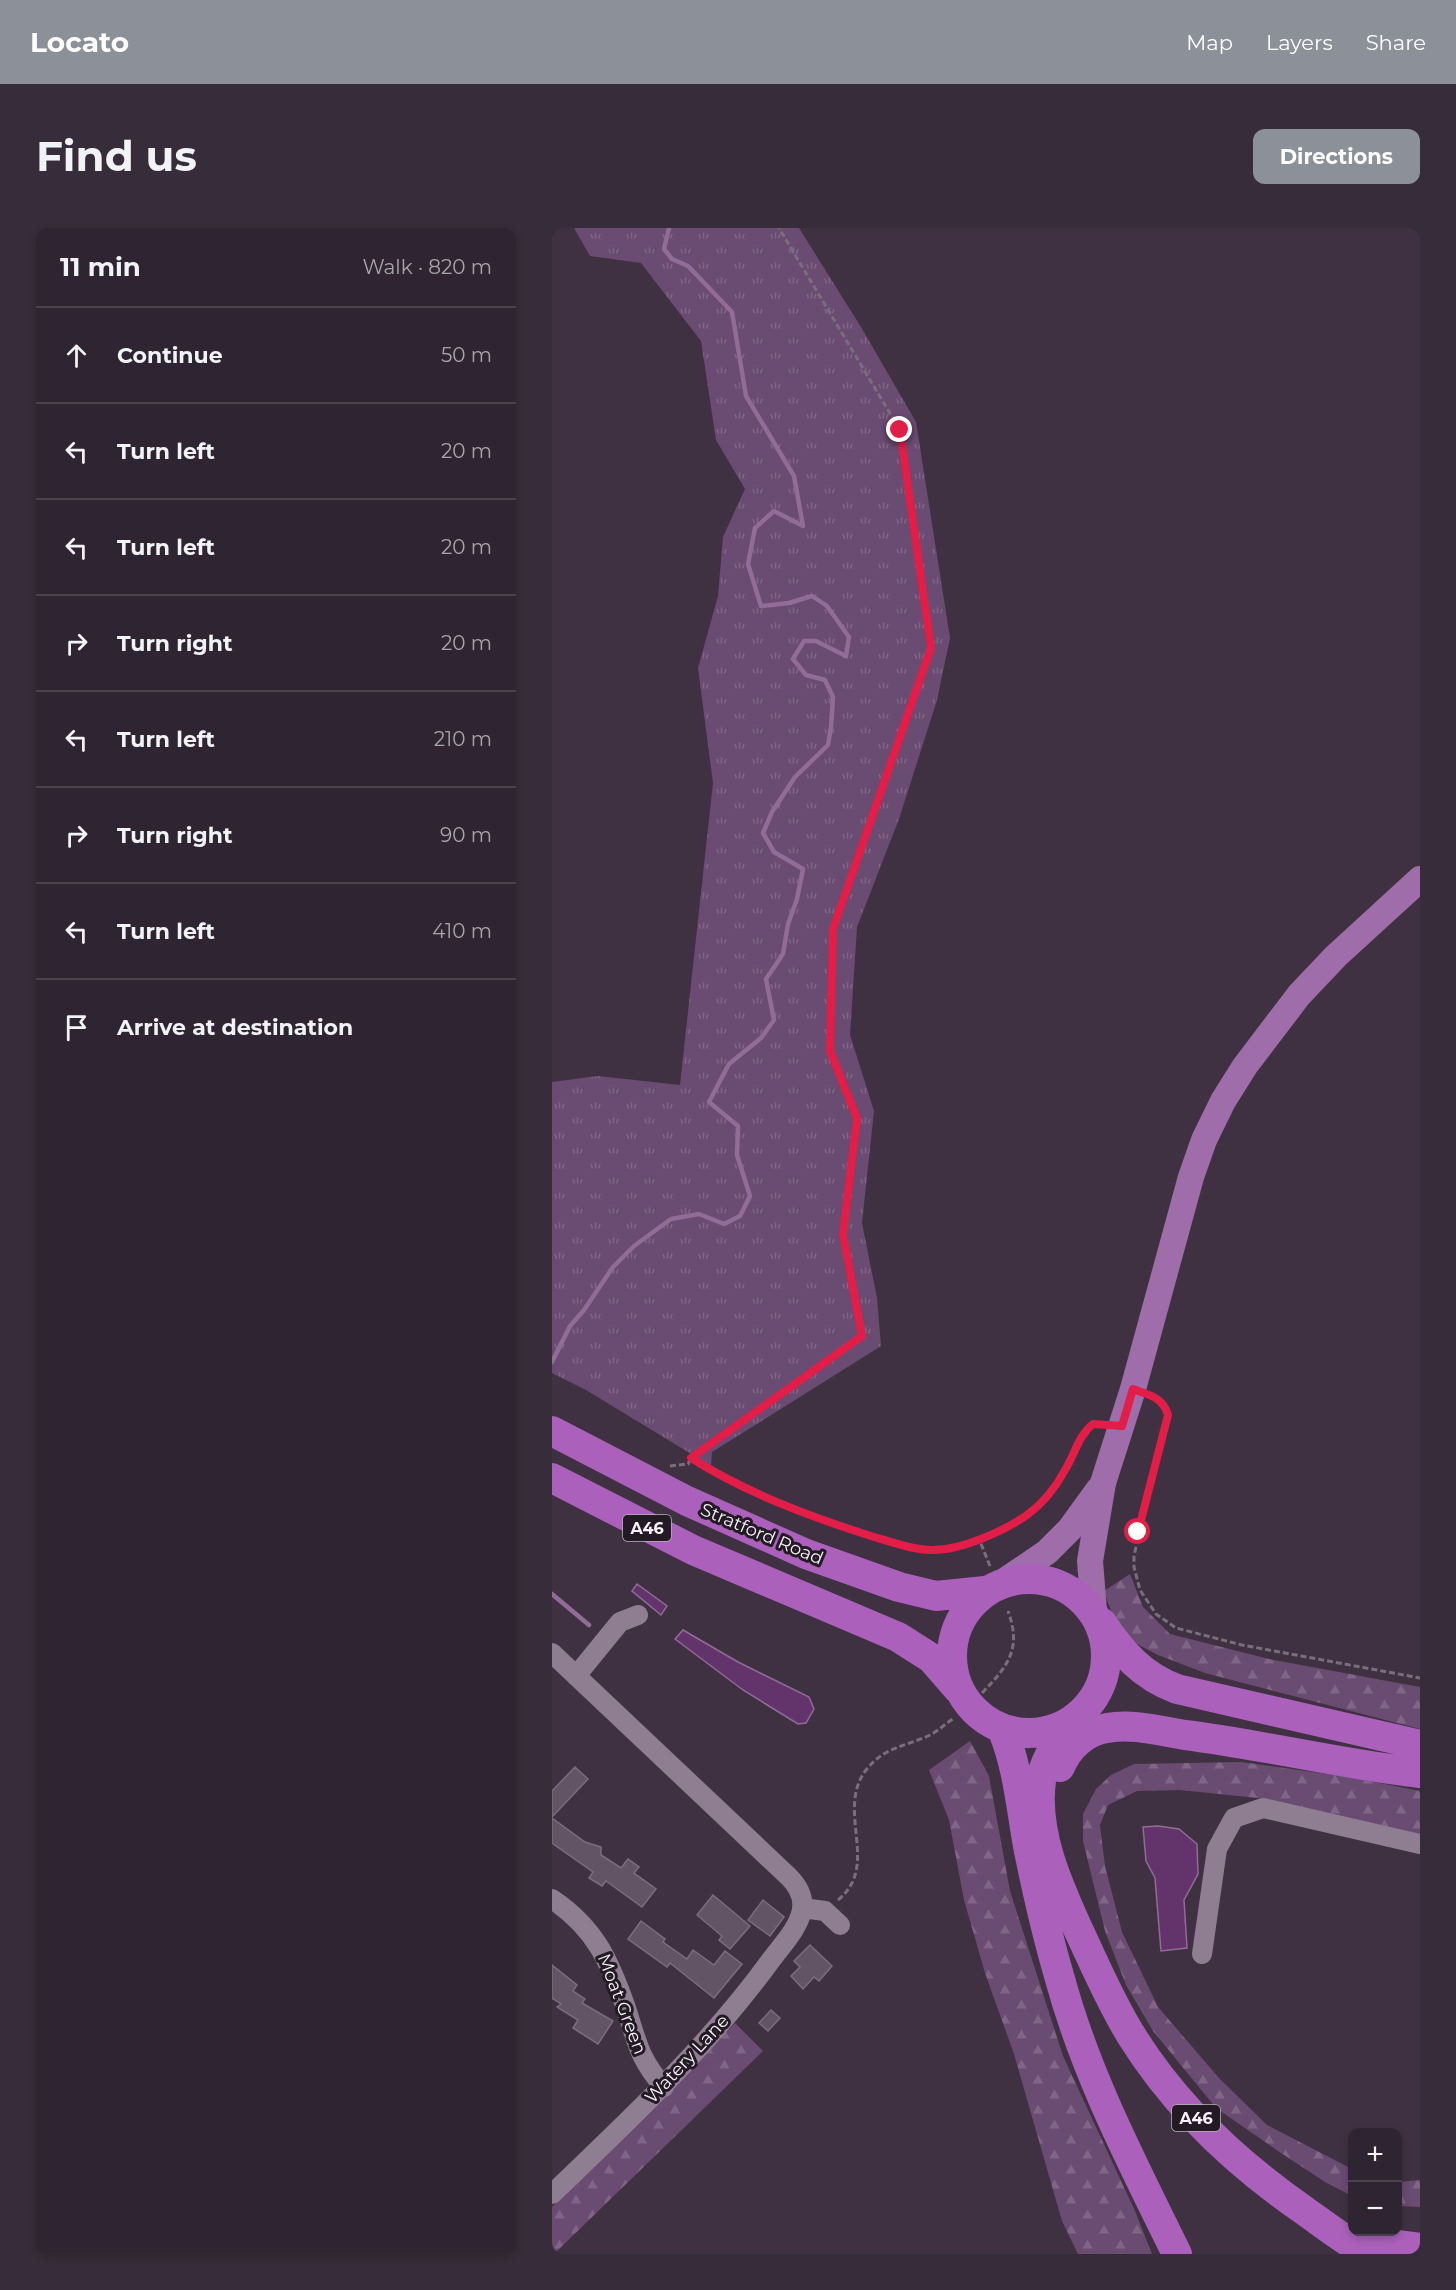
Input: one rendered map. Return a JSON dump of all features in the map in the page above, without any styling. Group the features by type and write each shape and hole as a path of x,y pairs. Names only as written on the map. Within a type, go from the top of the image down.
{"highway":[{"name":"Stratford Road","path":"552,1431 687,1502 806,1554 899,1587 936,1596 996,1590 1017,1580 1051,1582 1067,1588 1097,1616 1119,1649 1132,1663 1163,1684 1420,1745"},
{"name":"A46","path":"552,1478 663,1536 898,1636 931,1658 970,1691"},
{"path":"552,1488 663,1536"},
{"path":"996,1590 964,1612 956,1628 953,1668 970,1691 975,1709 1003,1731 1023,1735 1036,1734 1110,1709 1130,1710 1242,1727 1420,1767"},
{"path":"1074,1721 1094,1696 1102,1672 1104,1658 1097,1616"},
{"name":"A46","path":"1074,1721 1047,1759 1041,1781 1041,1803 1047,1842 1058,1887 1096,1972 1131,2034 1161,2078 1211,2133 1238,2160 1273,2187 1370,2254"},
{"path":"1079,1931 1058,1843 1054,1797 1056,1781 1063,1761 1071,1748 1094,1732 1116,1726 1135,1728 1240,1742 1420,1773"},
{"path":"1003,1731 1013,1759 1043,1917 1074,2024 1089,2066 1115,2125 1177,2254"},
{"name":"A46","path":"1211,2133 1258,2158 1290,2183 1348,2222"},
{"path":"1372,2236 1391,2244 1420,2248"}],"main road":[{"path":"1097,1616 1090,1561 1103,1484 1133,1389 1191,1178 1204,1140 1222,1101 1268,1033 1299,995 1336,956 1420,879"},
{"path":"996,1590 1047,1552 1070,1529 1103,1484"}],"street":[{"path":"576,1676 620,1622 638,1615"},
{"path":"552,1653 789,1877 799,1889 802,1908 825,1911 840,1925"},
{"path":"1202,1954 1217,1849 1234,1818 1263,1808 1420,1844"},
{"name":"Moat Green","path":"552,1899 584,1924 603,1952 625,2007 639,2052 646,2066 664,2086"},
{"name":"Watery Lane","path":"552,2194 664,2086 748,1992 790,1934 798,1921 802,1908"}],"path":[{"path":"668,1466 688,1464 691,1458 862,1336 843,1234 857,1118 830,1051 833,929 931,648 900,430 779,228"},
{"path":"1133,1389 1157,1398 1162,1402 1168,1415 1165,1435 1153,1469 1134,1556 1134,1567 1140,1590 1156,1614 1182,1630 1242,1645 1420,1678"},
{"path":"691,1458 740,1486 788,1507 891,1542 934,1550 960,1546 1012,1523 1040,1504 1065,1472 1084,1431 1093,1424 1122,1426"},
{"path":"970,1691 1004,1670 1012,1652 1012,1622 996,1590 979,1539"},
{"path":"825,1911 848,1892 855,1880 858,1858 854,1808 855,1796 862,1776 876,1759 888,1751 930,1735 952,1719"}],"green space":[{"path":"574,228 799,228 861,327 916,422 950,638 937,700 899,819 857,927 850,1035 874,1111 862,1223 877,1298 881,1346 712,1452 711,1466 586,1390 552,1373 552,1082 598,1076 680,1085 713,783 698,668 718,596 723,537 745,489 716,440 701,341 641,263 590,256"},
{"path":"1130,1574 1143,1607 1170,1634 1269,1659 1420,1687 1420,1729 1205,1673 1158,1655 1133,1642 1116,1625 1104,1591"},
{"path":"970,1741 989,1776 1010,1891 1063,2056 1135,2211 1152,2254 1078,2254 1062,2221 1014,2054 985,1973 964,1900 949,1820 929,1770"},
{"path":"1241,1762 1349,1777 1420,1791 1420,1834 1268,1799 1180,1790 1137,1791 1108,1805 1100,1825 1105,1866 1122,1932 1158,2007 1219,2078 1267,2125 1348,2167 1348,2194 1325,2182 1216,2108 1153,2031 1126,1985 1105,1931 1083,1841 1083,1814 1096,1789 1111,1775 1134,1764"},
{"path":"735,2023 763,2051 552,2254 552,2207"},
{"path":"1420,2180 1420,2207 1402,2206 1402,2182"}],"shaded area":[{"path":"637,1584 667,1606 661,1615 632,1591"},
{"path":"683,1630 738,1662 809,1697 814,1709 806,1723 798,1724 743,1690 675,1639"},
{"path":"1158,1826 1179,1829 1197,1844 1198,1874 1184,1900 1187,1948 1161,1951 1155,1878 1146,1861 1143,1827"}],"building":[{"path":"575,1767 588,1779 552,1817 552,1791"},
{"path":"552,1818 585,1842 601,1847 601,1855 621,1868 628,1859 639,1867 634,1873 656,1889 642,1907 606,1881 602,1886 589,1878 593,1872 552,1843"},
{"path":"713,1895 750,1926 730,1949 719,1940 722,1936 697,1915"},
{"path":"763,1900 784,1917 770,1936 748,1920"},
{"path":"641,1921 665,1939 663,1942 687,1959 693,1950 714,1965 725,1951 742,1964 714,1998 670,1963 667,1967 628,1939"},
{"path":"810,1945 832,1966 819,1981 814,1977 803,1989 791,1976 800,1967 794,1961"},
{"path":"552,1965 577,1985 573,1991 585,1999 582,2003 613,2021 598,2044 573,2028 578,2020 557,2007 561,2004 552,1998"},
{"path":"771,2010 780,2018 768,2031 759,2023"}],"waterway":[{"path":"552,1362 570,1326 584,1310 613,1267 634,1246 671,1219 699,1214 724,1224 740,1216 750,1196 737,1155 738,1126 709,1102 729,1064 761,1038 774,1020 766,979 783,954 788,924 797,899 803,869 774,852 763,833 772,812 795,777 828,745 833,697 825,680 806,675 793,659 804,641 816,641 846,656 849,637 827,606 812,596 789,603 761,606 748,564 755,528 774,511 803,526 794,476 746,396 732,312 688,266 672,259 664,249 669,228"},
{"path":"552,1594 589,1625"}],"route":[{"path":"900,430 931,648 833,929 830,1051 857,1118 843,1234 862,1336 691,1458 740,1486 788,1507 891,1542 926,1550 943,1550 979,1539 1027,1515 1040,1504 1065,1472 1084,1431 1093,1424 1122,1426 1133,1389 1157,1398 1167,1409 1168,1415 1165,1435 1153,1469 1138,1532"}]}
